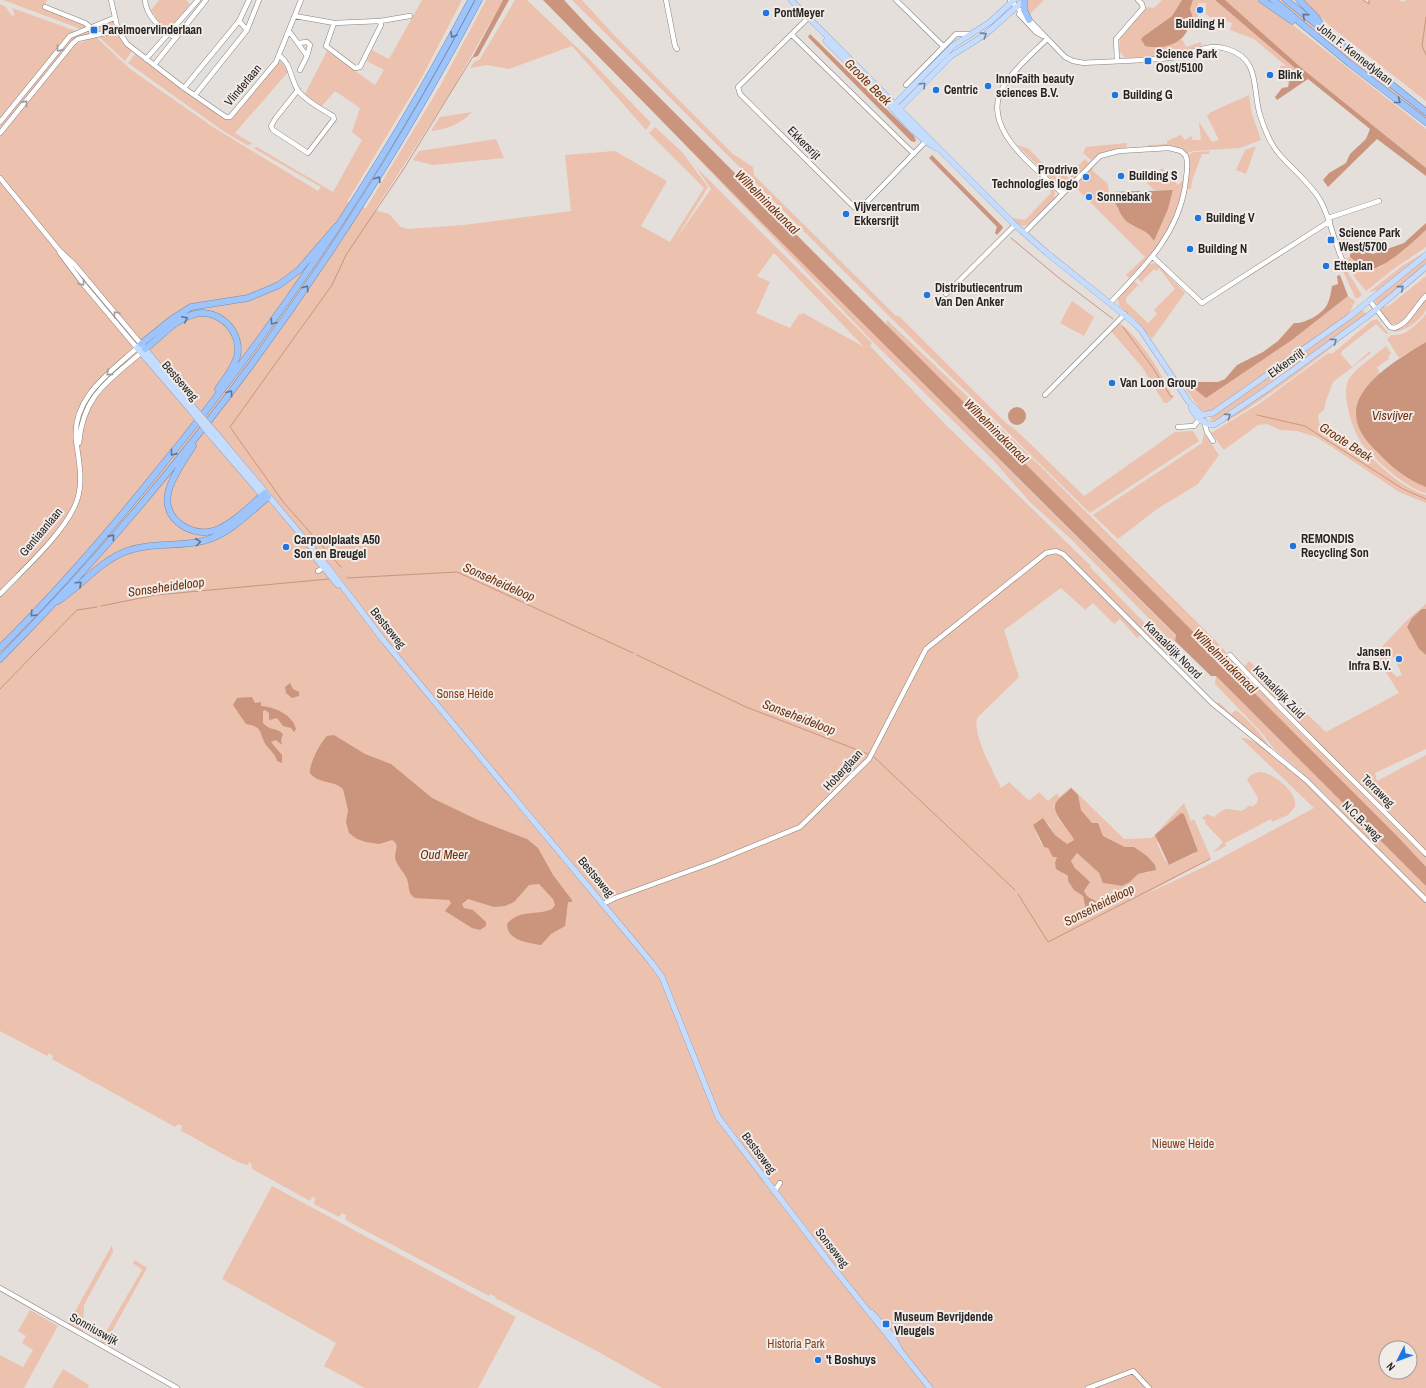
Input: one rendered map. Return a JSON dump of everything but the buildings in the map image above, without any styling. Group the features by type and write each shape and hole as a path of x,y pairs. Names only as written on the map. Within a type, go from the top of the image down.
{"highway":[{"path":"0,648 113,525 198,423 267,330 343,220 439,60 471,0"},
{"path":"0,659 110,541 206,424 264,347 341,237 410,126 479,0"},
{"path":"1023,0 1024,10 1029,20"},
{"path":"1262,0 1323,42"},
{"name":"John F. Kennedylaan","path":"1273,0 1323,42 1426,122"},
{"name":"John F. Kennedylaan","path":"1286,0 1325,33 1426,112"},
{"path":"1300,0 1317,18 1325,33"},
{"path":"141,349 172,319 191,307 248,298 279,286 299,270 328,234 343,220"},
{"path":"141,349 169,328 187,317 197,314 214,315 230,327 236,338 237,356 232,370 204,408 198,423"},
{"path":"206,424 170,483 167,500 171,512 175,518 182,526 194,531 212,531 229,522 265,496"},
{"path":"49,608 97,569 116,556 147,546 196,542 211,539 231,527 265,496"}],"main road":[{"path":"789,0 927,140 1015,225 1047,253 1125,314 1140,330 1202,419"},
{"path":"896,108 951,56 986,34 1023,0"},
{"path":"896,108 946,53 990,22 1010,1"},
{"name":"Ekkersrijt","path":"1202,419 1249,388 1370,301 1426,255"},
{"name":"Ekkersrijt","path":"1202,419 1214,425 1306,362 1376,309 1426,267"},
{"name":"Bestseweg","path":"141,349 265,496 323,568"},
{"name":"Bestseweg","path":"265,496 662,977 718,1117 779,1198"},
{"name":"Sonseweg","path":"779,1198 893,1344 900,1350 930,1388"}],"street":[{"name":"Vlinderlaan","path":"111,0 118,30 127,44 184,88 226,117 230,117 279,56 301,0"},
{"path":"145,0 151,17 168,34 175,38"},
{"path":"146,59 198,0"},
{"path":"154,65 206,0"},
{"path":"184,88 239,21 249,0"},
{"path":"195,95 247,30 259,0"},
{"path":"666,0 675,46 677,49"},
{"path":"896,0 943,46"},
{"path":"1117,61 1116,39 1143,8 1142,4 1138,0"},
{"path":"1010,1 1036,32 1047,39"},
{"path":"45,7 82,22 90,27 93,36"},
{"path":"1015,8 1066,57 1073,61 1084,63 1170,58 1211,47 1229,50 1242,57 1252,69 1259,113 1269,138 1278,154 1312,188 1329,220 1340,257 1346,268"},
{"path":"294,16 334,23 380,21 410,16"},
{"path":"0,122 70,36 114,18"},
{"name":"Ekkersrijt","path":"807,19 738,87 740,94 852,207 858,208 927,140"},
{"path":"239,21 247,30"},
{"path":"334,23 326,46 358,68 362,64 381,25 380,21"},
{"path":"0,133 73,43 78,39 118,30"},
{"path":"289,31 307,56"},
{"path":"906,85 956,34 972,34"},
{"path":"792,35 914,154"},
{"path":"1047,39 1004,84 1000,92 998,114 1000,127 1005,135 1062,193"},
{"path":"943,46 961,41"},
{"path":"298,43 307,42 310,45 307,56 300,70"},
{"path":"279,56 284,61 298,90 315,105 333,116 334,119 308,153 271,126 298,90"},
{"path":"1024,233 1100,156 1120,151 1169,148 1180,151 1186,156 1188,166 1184,191 1171,228 1153,257 1111,302"},
{"name":"Bestseweg","path":"0,178 59,250 74,264 141,349"},
{"path":"1153,257 1202,303 1329,220 1379,201"},
{"path":"946,294 1015,225"},
{"path":"1370,301 1390,327 1398,327 1407,320 1426,296"},
{"path":"1045,395 1125,314"},
{"name":"Gentiaanlaan","path":"0,594 60,528 73,510 79,492 81,477 79,450 76,441 77,421 84,402 96,385 141,349"},
{"path":"1178,427 1194,426 1202,419 1206,432 1213,441"},
{"name":"Kanaaldijk Noord","path":"1056,551 1063,554 1212,703 1281,759"},
{"name":"Hoberglaan","path":"603,904 612,899 619,898 800,827 869,759 926,649 1046,553 1056,551"},
{"name":"Kanaaldijk Zuid","path":"1230,655 1278,708 1315,742"},
{"name":"Terraweg","path":"1315,742 1426,854"},
{"name":"N.C.B.-weg","path":"1281,759 1316,789 1426,900"},
{"path":"774,1192 780,1183"},
{"name":"Sonniuswijk","path":"0,1288 177,1388"},
{"path":"1088,1388 1133,1371 1149,1388"}],"green space":[{"path":"3,0 47,0 44,8 84,21 86,26 81,29"},
{"path":"159,0 186,0 190,4 168,30 162,26 151,10"},
{"name":"Sonse Heide","path":"422,0 462,0 422,77 347,202 366,208 439,88 486,0 503,0 452,90 375,210 389,214 401,227 408,229 464,225 571,211 565,155 615,151 667,181 641,226 670,242 704,188 649,133 655,127 682,152 708,187 674,242 711,189 696,167 872,343 870,346 946,425 1091,566 1090,567 1163,642 1165,649 1163,651 1109,603 1140,635 1137,638 1120,619 1114,624 1093,603 1085,610 1061,588 1004,630 1019,677 977,718 978,734 981,744 1001,788 1009,782 1027,799 1030,800 1039,792 1048,801 1057,793 1059,797 1071,787 1124,839 1152,838 1184,803 1191,821 1194,819 1211,858 1144,895 1208,865 1314,808 1241,738 1261,745 1298,775 1326,802 1331,800 1305,775 1275,750 1261,732 1215,684 1216,676 1291,751 1303,743 886,326 887,320 1030,456 1214,639 1289,721 1361,791 1285,710 1291,699 1326,732 1399,693 1379,661 1381,658 1378,651 1406,621 1426,604 1426,609 1417,614 1407,627 1419,649 1426,655 1426,749 1375,773 1377,781 1426,755 1426,1388 662,1388 595,1350 495,1298 496,1297 490,1294 489,1296 351,1223 345,1219 346,1215 342,1213 339,1217 314,1204 315,1198 312,1197 310,1201 252,1169 251,1163 249,1162 248,1165 243,1164 226,1156 181,1131 182,1126 178,1124 175,1127 52,1059 53,1056 49,1053 47,1056 0,1031 0,4 6,7 11,15 15,16 12,8 76,31 71,33 71,38 89,29 91,34 76,38 74,45 96,37 130,69 213,127 318,191 321,187 253,148 257,147 333,192 362,140 352,132 360,108 335,91 321,107 305,94 327,51 375,85 384,70 367,61 372,50 389,59","holes":["774,253 864,347 803,313 801,315 799,314 790,328 756,313 770,282 757,276","1394,657 1402,675 1397,677 1384,665 1386,659","1071,788 1084,815 1101,830 1103,836 1125,847 1134,847 1155,865 1150,872 1138,874 1130,882 1122,886 1103,883 1099,873 1077,853 1071,861 1082,875 1088,886 1084,890 1086,896 1093,898 1084,901 1083,896 1074,890 1068,881 1068,876 1064,875 1057,857 1040,842 1033,825 1048,823 1055,835 1067,844 1074,840 1072,833 1058,819 1054,806","1184,814 1198,850 1170,865 1165,860 1157,843"]},
{"path":"515,0 527,0 588,58 651,123 646,130 572,46 509,69 487,65 470,68 474,62 480,59"},
{"path":"572,0 582,0 613,34 733,154 753,167 754,175 896,316 899,316 1006,423 1016,430 1084,496 1175,432 1193,431 1199,441 1090,513 890,317"},
{"path":"1027,0 1044,0 1029,15 1026,12"},
{"path":"1162,0 1182,0 1172,16 1144,36 1143,44 1157,48 1182,39 1186,47 1201,42 1202,45 1175,55 1125,58 1119,51 1120,36 1148,7 1154,8"},
{"path":"1193,0 1215,0 1296,69 1296,73 1288,84 1287,77 1281,77 1280,66 1286,66 1254,39 1230,30 1232,23 1221,19 1220,17 1210,17 1206,14 1206,3 1198,3 1198,17 1193,18 1190,9"},
{"path":"1225,0 1257,0 1294,26 1426,129 1426,168 1305,71"},
{"path":"1278,0 1283,0 1426,114 1426,118 1348,58"},
{"path":"1303,0 1364,0 1368,3 1369,0 1399,0 1402,2 1407,0 1426,0 1426,101 1330,26"},
{"path":"110,20 113,21 114,27 95,33 93,27"},
{"path":"116,34 132,51 125,61 99,37"},
{"path":"135,54 228,120 280,61 288,72 235,133 253,144 247,145 223,131 128,63"},
{"path":"1249,95 1252,114 1261,140 1240,148 1194,151 1188,153 1174,146 1148,147 1148,145 1167,144 1167,141 1181,135 1185,140 1191,136 1193,140 1201,140 1199,122 1212,142 1219,140 1207,116 1211,112"},
{"path":"647,105 784,245 1176,636 1175,641 1171,641 1072,540 1030,502 993,460 873,342"},
{"path":"472,112 463,120 453,125 443,129 431,131 440,117"},
{"path":"496,139 504,158 433,165 413,160 419,151"},
{"path":"1127,143 1126,148 1107,151 1091,160 1083,153 1086,147"},
{"path":"1017,145 1029,149 1057,178 1063,173 1071,180 1065,186 1057,185"},
{"path":"1256,146 1246,174 1236,170 1245,150"},
{"path":"1210,151 1209,154 1202,154 1192,181 1191,189 1188,189 1188,155 1194,152"},
{"path":"1085,159 1089,163 1073,179 1069,175"},
{"path":"1092,166 1093,171 1108,184 1109,194 1125,219 1132,226 1144,230 1154,241 1168,209 1173,191 1154,190 1147,183 1162,168 1178,185 1184,179 1177,209 1165,237 1153,254 1129,278 1126,275 1145,257 1073,185"},
{"path":"1053,188 1055,192 1054,199 1027,225 1022,226 1011,218 1025,220 1051,193 1050,191"},
{"path":"1426,230 1426,247 1395,268 1366,291 1356,279 1344,259 1350,257 1358,264 1379,268"},
{"path":"1422,254 1378,290 1369,292 1402,266"},
{"path":"1426,257 1426,265 1379,304 1376,303 1374,299"},
{"path":"1153,263 1158,265 1185,293 1152,339 1135,319 1119,306 1118,298 1134,281 1140,287 1137,286 1126,298 1126,302 1148,323 1157,314 1154,310 1175,289 1159,268 1156,271 1154,269 1142,281 1144,284 1138,279 1137,277 1148,265"},
{"path":"1342,263 1362,295 1356,299 1341,267"},
{"path":"1426,276 1426,293 1405,318 1397,325 1384,317 1381,308 1390,305"},
{"path":"1348,296 1355,301 1348,316 1209,412 1201,410 1184,387 1190,385 1206,397 1292,340"},
{"path":"1426,299 1426,309 1421,317 1408,327 1395,332 1395,330 1404,326"},
{"path":"1072,301 1094,317 1084,336 1060,323"},
{"path":"1362,309 1367,315 1221,417 1214,421 1210,420 1211,417"},
{"path":"1426,314 1426,342 1399,358 1387,339 1391,335 1402,334 1411,329"},
{"path":"1367,318 1321,356 1284,383 1247,409 1220,424"},
{"path":"1377,319 1388,333 1386,334 1376,324 1342,351 1341,354 1352,367 1369,352 1371,353 1333,382 1324,410 1318,415 1319,423 1329,431 1332,430 1337,432 1337,436 1342,439 1347,436 1346,445 1350,448 1356,445 1362,448 1391,476 1417,492 1426,495 1426,503 1399,492 1316,437 1297,431 1280,430 1267,424 1258,425 1224,450 1211,433 1259,404 1328,353 1332,354 1371,321"},
{"path":"1120,323 1144,348 1163,378 1173,398 1167,403 1164,403 1142,367 1111,331"},
{"path":"1386,346 1391,353 1388,357 1389,359 1377,367 1380,374 1372,381 1362,395 1357,410 1358,422 1363,434 1381,456 1404,475 1426,487 1426,493 1401,480 1375,458 1359,440 1352,424 1346,398 1346,390 1349,379 1358,369"},
{"path":"1204,433 1219,455 1198,484 1157,509 1118,539 1093,515 1202,443"},
{"path":"1249,661 1285,696 1279,701 1275,701 1244,667"},
{"path":"1219,702 1231,714 1236,710 1244,717 1258,732 1268,746 1217,704"},
{"path":"1259,772 1271,775 1289,789 1295,801 1295,807 1288,815 1272,822 1271,819 1225,843 1226,846 1213,853 1223,842 1202,818 1207,814 1214,817 1226,809 1242,811 1250,805 1252,807 1257,803 1258,798 1247,779 1251,775"},
{"path":"272,1186 516,1317 478,1388 365,1388 324,1366 336,1343 222,1279"},
{"path":"112,1245 113,1252 84,1305 83,1332 68,1324"},
{"path":"135,1260 147,1268 105,1344 100,1342 142,1270 133,1263"},
{"path":"30,1310 58,1326 24,1388 0,1388 0,1355 23,1367 33,1350 22,1343 26,1336 18,1331"},
{"path":"63,1369 89,1385 88,1388 52,1388"}],"water":[{"path":"503,0 509,0 478,56 472,58"},
{"path":"543,0 564,0 589,27 1398,837 1426,867 1426,886 1216,676 1211,676 1175,641 1176,635 784,245"},
{"path":"1182,0 1193,0 1190,9 1193,18 1185,18 1185,27 1188,28 1181,39 1164,47 1145,46 1141,39 1172,16"},
{"path":"1215,0 1225,0 1305,71 1426,168 1426,176 1377,139 1328,187 1323,180 1329,173 1346,163 1350,154 1366,139 1370,129 1308,79 1277,100 1275,97 1282,88 1288,87 1290,79 1296,73 1296,69"},
{"path":"810,34 914,136 916,141 911,141 808,37"},
{"path":"932,155 1002,226 1003,228 997,235 995,233 997,227 929,158"},
{"path":"1173,190 1168,209 1154,241 1146,232 1126,221 1109,194 1111,192 1139,191 1144,194 1148,191"},
{"path":"1426,223 1426,230 1407,247 1382,265 1368,269 1350,257 1350,254 1359,250 1373,254 1404,243"},
{"path":"1340,275 1348,296 1292,340 1206,398 1190,385 1190,382 1218,382 1225,379 1237,365 1263,352 1278,341 1294,323 1303,322 1317,315 1327,305 1332,286 1338,284 1337,276"},
{"name":"Visvijver","path":"1426,342 1426,487 1412,481 1387,462 1366,439 1360,430 1356,420 1356,414 1358,403 1363,392 1372,381 1393,363"},
{"path":"1017,407 1023,410 1026,416 1023,422 1017,425 1011,422 1008,416 1011,410"},
{"path":"1422,609 1426,609 1426,655 1419,649 1407,627 1412,618"},
{"path":"290,683 293,689 299,692 299,696 292,698 286,693 285,687"},
{"path":"252,697 255,703 261,702 261,706 272,708 283,713 294,724 296,729 294,732 291,728 283,726 277,718 269,720 269,713 265,710 263,711 263,723 283,734 281,740 282,745 276,740 271,742 282,755 282,763 277,761 274,754 266,745 260,731 252,725 246,724 233,705 237,698"},
{"name":"Oud Meer","path":"334,735 365,754 391,764 432,798 478,820 527,839 538,848 553,875 572,900 572,902 568,902 565,926 551,934 541,945 515,938 508,930 507,924 517,916 546,911 552,909 555,905 553,899 539,884 529,885 514,902 505,906 494,907 468,899 462,904 464,908 473,910 486,922 486,926 480,930 472,928 445,911 451,903 449,900 415,898 412,896 406,876 398,866 395,857 396,843 392,840 379,844 366,842 357,839 349,833 346,822 348,810 343,789 335,784 317,779 310,773 313,759 321,743 327,736"},
{"path":"1071,788 1078,795 1081,810 1092,823 1098,823 1103,836 1125,847 1134,847 1147,856 1155,865 1156,870 1138,874 1130,882 1122,886 1103,883 1099,873 1077,853 1071,861 1075,868 1090,882 1084,891 1087,896 1099,903 1097,907 1091,910 1086,909 1083,896 1074,890 1068,881 1068,876 1056,869 1055,863 1057,857 1053,857 1048,848 1044,847 1033,825 1043,818 1055,835 1067,844 1074,840 1055,810 1057,801"},
{"path":"1181,813 1184,814 1198,851 1169,865 1155,835"}],"waterway":[{"path":"1363,0 1369,4 1369,0"},
{"path":"1426,17 1422,46 1426,55"},
{"path":"341,567 284,503 230,427 332,285 346,255 403,170 472,58"},
{"name":"Groote Beek","path":"1011,238 1059,278 1113,319"},
{"name":"Groote Beek","path":"1123,327 1153,368 1171,397 1173,396"},
{"name":"Groote Beek","path":"1257,415 1305,426 1403,489 1426,499"},
{"name":"Sonseheideloop","path":"347,578 457,572 633,653"},
{"name":"Sonseheideloop","path":"101,606 156,595 329,579"},
{"name":"Sonseheideloop","path":"0,689 77,610 97,607"},
{"name":"Sonseheideloop","path":"637,655 746,707 868,754"},
{"name":"Sonseheideloop","path":"874,757 1015,890"},
{"name":"Sonseheideloop","path":"1018,894 1048,942 1210,859"}],"place":[{"name":"Building H","path":"1200,10"},
{"name":"PontMeyer","path":"766,13"},
{"name":"Parelmoervlinderlaan","path":"94,30"},
{"name":"Science Park Oost/5100","path":"1148,61"},
{"name":"Blink","path":"1270,75"},
{"name":"InnoFaith beauty sciences B.V.","path":"988,86"},
{"name":"Centric","path":"936,90"},
{"name":"Building G","path":"1115,95"},
{"name":"Building S","path":"1121,176"},
{"name":"Prodrive Technologies logo","path":"1086,177"},
{"name":"Sonnebank","path":"1089,197"},
{"name":"Vijvercentrum Ekkersrijt","path":"846,214"},
{"name":"Building V","path":"1198,218"},
{"name":"Science Park West/5700","path":"1331,240"},
{"name":"Building N","path":"1190,249"},
{"name":"Etteplan","path":"1326,266"},
{"name":"Distributiecentrum Van Den Anker","path":"927,295"},
{"name":"Van Loon Group","path":"1112,383"},
{"name":"REMONDIS Recycling Son","path":"1293,546"},
{"name":"Carpoolplaats A50 Son en Breugel","path":"286,547"},
{"name":"Jansen Infra B.V.","path":"1399,659"},
{"name":"Museum Bevrijdende Vleugels","path":"886,1324"},
{"name":"'t Boshuys","path":"818,1360"}],"water label":[{"name":"Wilhelminakanaal","path":"767,202"},
{"name":"Wilhelminakanaal","path":"996,431"},
{"name":"Wilhelminakanaal","path":"1225,661"}],"park label":[{"name":"Nieuwe Heide","path":"1183,1144"},
{"name":"Historia Park","path":"796,1344"}]}
